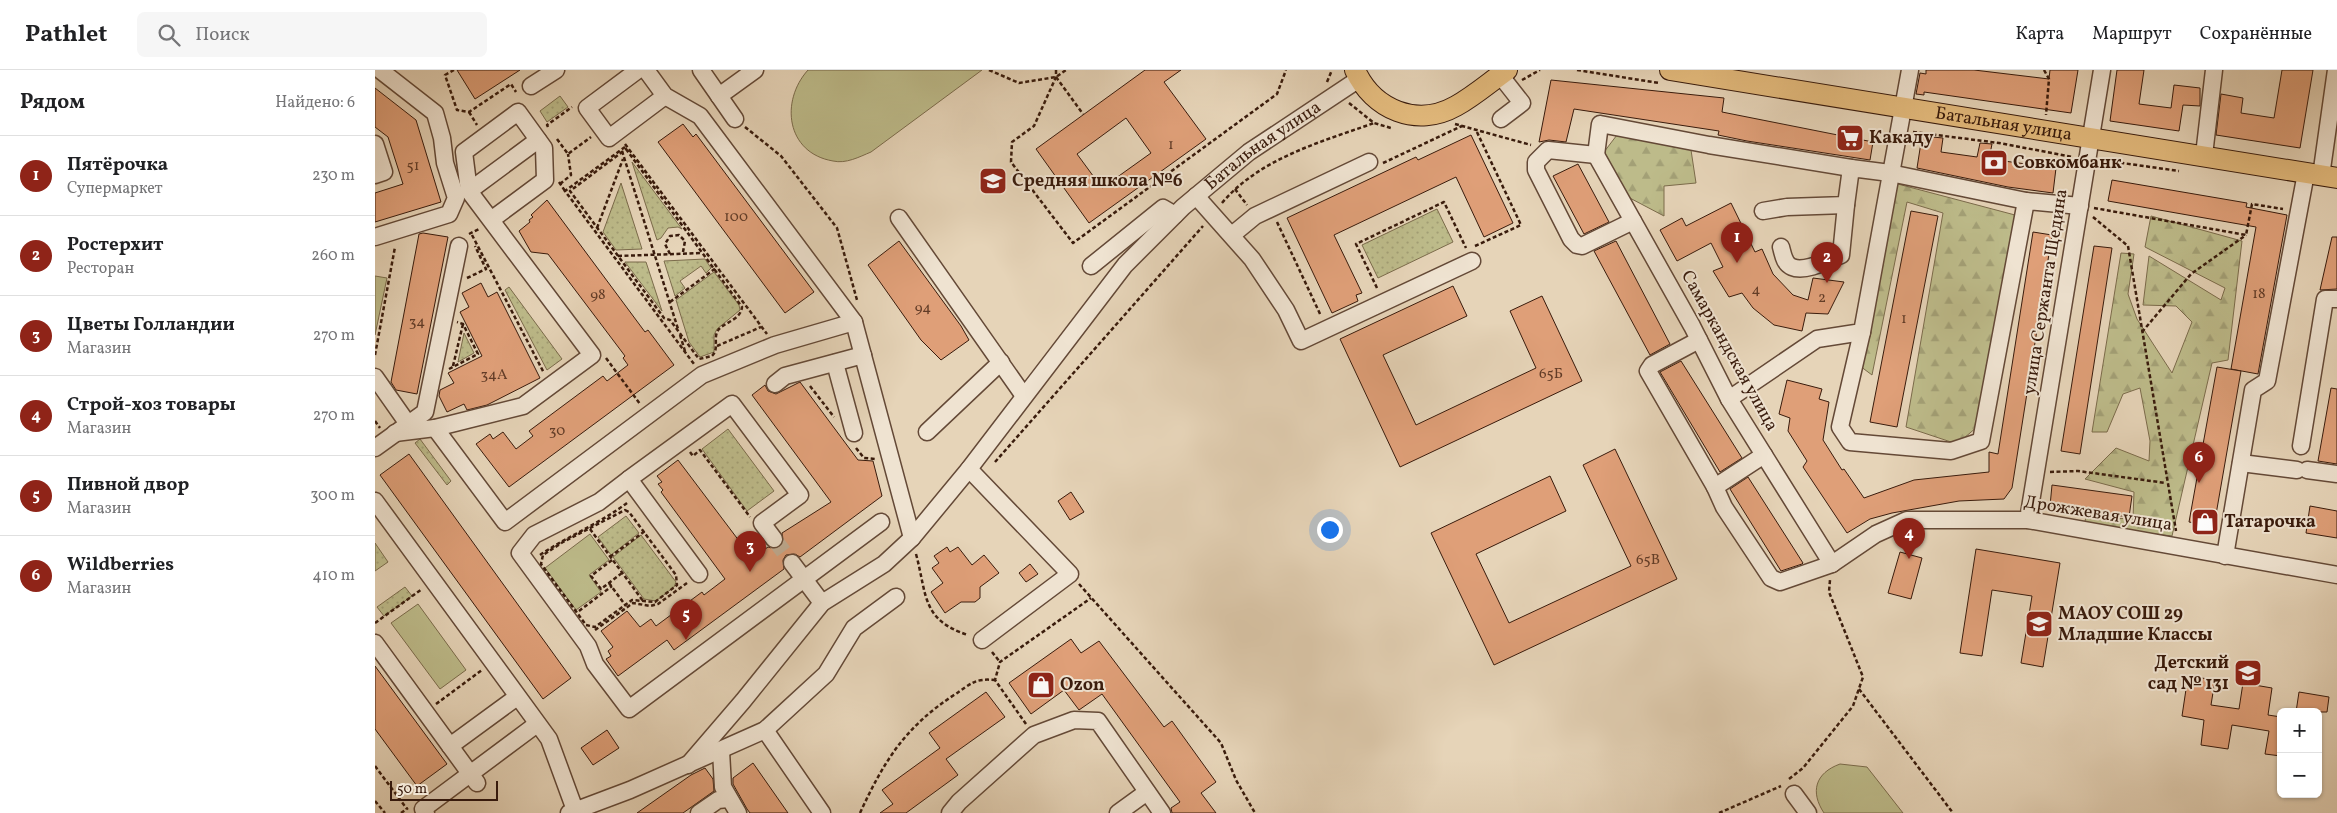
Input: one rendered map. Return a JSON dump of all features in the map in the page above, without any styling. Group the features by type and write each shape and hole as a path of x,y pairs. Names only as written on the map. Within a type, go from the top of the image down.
{"main road":[{"name":"Батальная улица","path":"1670,70 1903,106 2090,148 2204,155 2321,176"},
{"name":"Батальная улица","path":"1357,75 1371,95 1387,108 1413,116 1435,114 1456,106 1503,72"}],"street":[{"path":"375,237 449,214 456,198 445,163 442,138 435,112 380,70"},
{"path":"531,86 556,70"},
{"path":"637,70 587,108 609,130 665,96"},
{"path":"646,70 665,96 700,116 854,322 912,538"},
{"path":"701,70 735,118"},
{"path":"719,96 755,70"},
{"path":"1910,70 1862,332 1841,428 1850,442 1951,451 1981,441 2026,201"},
{"name":"улица Сержанта Щедина","path":"2028,520 2102,70"},
{"path":"2204,155 2214,70"},
{"path":"2225,556 2253,390 2267,381 2298,211 2321,176 2336,70"},
{"path":"1501,119 1522,103 1503,72"},
{"name":"Батальная улица","path":"688,765 743,701 822,603 884,564 974,475 1024,396 1125,265 1175,215 1249,152 1342,88 1357,75"},
{"path":"401,429 435,428 523,406 592,355 469,191 464,152 518,112 544,148 545,180 491,220"},
{"path":"1633,221 1582,246 1577,245 1536,170 1536,162 1548,150 1596,156 1599,124 1709,145 1890,173 2026,201 2080,206"},
{"path":"469,191 538,140"},
{"path":"375,144 384,172 375,175"},
{"name":"Самаркандская улица","path":"1596,156 1699,340 1729,399 1832,564"},
{"path":"1232,235 1255,216 1369,162"},
{"path":"1781,247 1785,261 1791,267 1801,268 1841,255 1851,168"},
{"path":"1196,196 1232,235 1270,284 1301,341 1472,261"},
{"path":"1763,211 1787,207 1847,205"},
{"path":"1091,266 1163,208 1175,215"},
{"path":"899,218 1024,396"},
{"path":"375,448 425,412 459,246"},
{"path":"2301,446 2325,300 2337,299"},
{"path":"435,428 505,522 702,375 775,345 854,322"},
{"path":"1729,399 1817,339 1862,332"},
{"name":"Дрожжевая улица","path":"1699,340 1652,366 1648,371 1715,487 1723,507 1771,578 1780,582 1832,564 1876,534 1907,520 2028,520 2337,575"},
{"path":"775,384 785,376 863,355"},
{"path":"927,432 1001,362"},
{"path":"835,363 854,433"},
{"path":"375,377 401,429"},
{"path":"774,539 762,523 800,496 732,404 599,502 534,535 520,553 573,616 595,664 629,709 881,522"},
{"path":"1715,487 1764,455"},
{"path":"2241,463 2337,474"},
{"path":"974,475 1070,574 982,640"},
{"path":"629,479 699,574"},
{"path":"375,501 549,739 572,812 630,790 765,730 826,674 854,628 896,597"},
{"path":"792,563 822,603"},
{"path":"375,643 474,778"},
{"path":"450,746 517,697"},
{"path":"951,813 959,802 1035,735 1074,720 1098,721 1162,813"},
{"path":"426,813 423,809 451,795 509,752 537,724"},
{"path":"765,730 822,813"},
{"path":"721,751 723,787 728,799 738,813"},
{"path":"1118,813 1147,792"},
{"path":"1794,794 1808,813"},
{"path":"699,813 718,800 728,799"}],"path":[{"path":"454,70 445,75 457,110 469,112 511,84 518,95 531,86"},
{"path":"989,70 1019,83 1057,77"},
{"path":"1056,70 1057,77 1083,114"},
{"path":"1066,70 1057,77 1035,126 1012,142 1011,162 1073,243 1277,94 1286,70"},
{"path":"2044,70 2049,79 2046,119"},
{"path":"974,475 1235,189 1293,152 1374,123 1347,102"},
{"path":"560,184 571,175 568,154 547,126 572,107"},
{"path":"1453,124 1548,150"},
{"path":"568,154 609,130 626,146 704,253"},
{"path":"1383,302 1356,244 1444,202 1467,250 1521,224 1476,130"},
{"path":"1898,130 1999,143 2090,148 2138,166"},
{"path":"626,146 569,192 664,318 670,320 699,359 712,356 717,346 719,330 741,314 742,307 716,268"},
{"path":"622,151 626,150 775,345"},
{"path":"622,151 686,353"},
{"path":"596,230 623,157"},
{"path":"1235,189 1255,216"},
{"path":"2143,332 2191,274 2245,235 2252,204 2298,211"},
{"path":"2080,206 2245,235"},
{"path":"2080,206 2128,246 2179,548"},
{"path":"1271,209 1327,329"},
{"path":"471,235 551,386"},
{"path":"670,254 665,244 669,236 674,235 679,235 685,241 686,246 682,253"},
{"path":"375,355 396,240"},
{"path":"616,256 704,253"},
{"path":"616,256 702,375"},
{"path":"670,302 716,268"},
{"path":"433,374 438,374 478,354 463,324 444,319"},
{"path":"453,366 463,324"},
{"path":"717,346 761,327"},
{"path":"592,355 600,350 648,415"},
{"path":"682,441 693,456 700,450 757,527 762,523"},
{"path":"2036,472 2078,471 2167,483"},
{"path":"627,503 607,518 543,555 541,564 573,616 586,625 595,627 633,603 659,604 699,574"},
{"path":"527,563 562,540 625,510 629,512 645,531 676,576 678,582 676,588 659,601 651,603 632,600 583,639"},
{"path":"589,528 645,604"},
{"path":"603,593 591,576 645,531"},
{"path":"917,557 925,600 933,614 954,630 982,640 1000,662"},
{"path":"1719,813 1779,787 1803,768 1853,706 1863,677 1829,592 1832,564"},
{"path":"601,589 622,573"},
{"path":"1070,574 1221,743 1236,780 1255,813"},
{"path":"375,623 433,580"},
{"path":"609,583 626,606"},
{"path":"573,616 612,586"},
{"path":"995,680 1000,662 1091,598"},
{"path":"425,712 492,662"},
{"path":"860,813 880,770 912,726 933,708 980,678 995,680 1035,735"},
{"path":"1859,689 1953,813"},
{"path":"375,766 410,813"},
{"path":"375,801 385,813"}],"green space":[{"path":"808,70 982,70 871,152 852,160 838,162 817,156 805,148 797,137 792,124 793,96 799,82"},
{"path":"560,96 568,107 547,122 540,111"},
{"path":"1620,131 1691,150 1696,183 1664,186 1664,216 1626,196 1604,152"},
{"path":"632,162 682,229 678,227 668,228 661,238 657,240"},
{"path":"621,183 642,249 616,250 603,232"},
{"path":"1894,183 2015,215 1977,427 1957,444 1906,427 1943,213 1907,202 1872,375 1860,366"},
{"path":"1437,209 1453,242 1378,278 1362,245"},
{"path":"2151,216 2242,241 2228,360 2212,363 2172,536 2084,525 2086,517 2133,519 2134,492 2085,479 2116,448 2149,461 2150,441 2140,388 2123,394 2107,432 2092,432 2121,253 2134,254 2128,294 2137,319 2172,373 2192,322 2176,306 2143,305 2149,256 2221,300 2225,288 2145,247"},
{"path":"705,259 711,268 706,273 701,266 680,281 685,288 675,296 664,261"},
{"path":"625,262 646,262 662,311"},
{"path":"714,272 739,305 740,310 717,329 714,335 714,352 700,357 689,342 676,300"},
{"path":"375,276 387,278 375,335"},
{"path":"509,287 562,359 547,370 505,290"},
{"path":"464,333 474,353 458,362"},
{"path":"728,429 774,491 747,511 702,449"},
{"path":"420,439 451,481 447,485 415,443"},
{"path":"626,516 639,533 611,555 598,537"},
{"path":"590,534 609,560 589,575 601,592 576,610 545,568"},
{"path":"641,535 676,582 674,587 656,601 644,599 613,557"},
{"path":"375,543 388,562 375,571"},
{"path":"405,587 412,596 384,616 377,607"},
{"path":"418,604 466,670 440,689 391,623"},
{"path":"1840,764 1867,767 1903,813 1824,813 1817,798 1817,784 1825,772"}],"building":[{"path":"457,70 520,70 475,99"},
{"path":"1145,70 1181,70 1164,82 1206,139 1089,223 1036,149","holes":["1126,118 1151,153 1102,188 1077,154"]},
{"path":"1926,70 1974,70 2049,79 2050,70 2078,70 2071,113 1924,92 1924,95 1916,94 1920,73 1926,74"},
{"path":"2117,70 2144,70 2139,104 2171,108 2174,85 2200,88 2200,106 2183,105 2179,131 2110,121"},
{"path":"2282,70 2313,70 2300,148 2216,135 2221,94 2243,98 2241,113 2274,118"},
{"path":"1551,80 1724,98 1722,112 1873,142 1870,160 1747,141 1718,135 1719,131 1574,109 1566,142 1549,140 1539,142"},
{"path":"375,88 416,120 441,202 375,222 375,193 403,184 388,137 375,127"},
{"path":"683,124 693,137 696,134 814,292 785,313 658,142"},
{"path":"1471,135 1513,223 1484,237 1456,177 1334,235 1362,293 1356,295 1358,301 1332,313 1287,218 1416,157 1418,160"},
{"path":"1922,136 1943,138 1941,152 1977,157 1980,143 1992,144 1989,159 2056,168 2053,193 2008,187 1917,168"},
{"path":"1578,164 1609,222 1584,234 1553,176"},
{"path":"2112,180 2247,203 2246,207 2287,215 2258,374 2231,369 2256,227 2108,201"},
{"path":"547,200 645,332 648,330 674,365 509,487 476,444 490,434 493,439 503,432 516,449 533,436 529,431 603,376 607,381 628,365 623,358 625,356 548,254 531,252 519,231 530,222 529,220 533,217 531,215"},
{"path":"1731,203 1755,252 1762,249 1773,274 1793,295 1808,300 1813,278 1844,282 1828,314 1806,313 1802,331 1774,325 1753,308 1742,293 1729,297 1713,271 1723,267 1711,243 1677,261 1660,230 1682,218 1686,226"},
{"path":"1911,211 1938,216 1897,427 1870,422"},
{"path":"2033,232 2052,235 2012,488 2004,499 1959,501 1892,513 1870,519 1847,533 1803,467 1807,461 1788,431 1790,418 1779,414 1787,380 1822,389 1819,399 1829,402 1823,440 1842,470 1844,469 1864,498 1914,480 1989,472 1989,452 1998,454"},
{"path":"419,234 448,237 417,394 396,390 391,382"},
{"path":"2332,237 2337,237 2337,289 2320,290"},
{"path":"899,241 961,326 969,340 941,360 921,340 868,265"},
{"path":"1616,241 1670,344 1650,355 1594,251"},
{"path":"2094,246 2112,248 2080,454 2061,451"},
{"path":"481,283 488,297 497,292 540,378 487,405 467,410 464,404 447,412 439,396 440,390 454,383 448,373 482,356 460,312 469,307 462,293"},
{"path":"1453,286 1467,316 1383,355 1416,425 1536,368 1510,311 1542,296 1582,381 1400,467 1340,339"},
{"path":"1681,361 1742,458 1720,472 1660,372"},
{"path":"2217,367 2241,371 2214,526 2189,522"},
{"path":"800,382 858,460 873,461 882,496 800,557 795,554 786,555 783,560 784,569 674,650 667,640 618,676 606,659 611,656 608,651 613,647 601,631 627,611 640,627 651,619 656,626 702,592 704,595 725,579 661,492 663,490 658,484 662,482 657,476 678,460 752,558 768,547 775,549 780,547 783,542 782,533 831,502 752,395 765,385 768,391 776,394"},
{"path":"2331,388 2337,389 2337,464 2318,461"},
{"path":"1615,449 1677,579 1494,665 1431,533 1550,476 1566,511 1476,554 1509,623 1631,566 1583,465"},
{"path":"409,454 571,678 543,699 380,475"},
{"path":"1748,477 1802,564 1781,571 1730,489"},
{"path":"2052,485 2132,496 2129,517 2050,506"},
{"path":"1071,492 1084,512 1070,520 1058,501"},
{"path":"2310,506 2337,511 2337,538 2306,533"},
{"path":"947,547 950,552 958,547 972,565 984,555 999,573 980,587 980,598 975,602 961,602 945,613 931,592 943,583 932,568 939,563 934,556"},
{"name":"МАОУ СОШ 29 Младшие Классы","path":"1976,549 2060,563 2043,667 2021,663 2032,596 1992,590 1982,656 1960,653"},
{"path":"1900,552 1922,558 1911,599 1888,593"},
{"path":"1030,564 1038,574 1026,582 1019,573"},
{"path":"1071,639 1081,653 1099,641 1164,727 1172,721 1216,782 1201,793 1216,813 1172,813 1171,808 1180,802 1102,694 1079,710 1064,690 1031,714 1009,683"},
{"path":"375,666 447,764 417,786 375,729"},
{"path":"2188,676 2215,680 2211,705 2239,709 2243,683 2272,688 2268,715 2277,716 2277,756 2265,754 2269,731 2232,725 2228,749 2201,745 2204,720 2182,716"},
{"path":"986,692 1005,717 946,759 958,775 906,813 880,813 893,804 882,790 940,748 929,733"},
{"path":"2299,692 2329,697 2327,712 2322,712 2322,708 2297,708"},
{"path":"607,730 619,748 593,765 581,748"},
{"path":"753,763 788,813 750,813 747,809 733,784 733,778"},
{"path":"705,768 713,779 714,791 683,813 637,813 691,775"}],"tunnel":[{"path":"774,539 792,563"}],"place":[{"name":"Какаду","path":"1850,138"},
{"name":"Совкомбанк","path":"1994,163"},
{"name":"Средняя школа №6","path":"993,181"},
{"name":"Пятёрочка","path":"1737,263"},
{"name":"Ростерхит","path":"1827,283"},
{"name":"Wildberries","path":"2199,483"},
{"name":"Татарочка","path":"2205,522"},
{"name":"Строй-хоз товары","path":"1909,559"},
{"name":"Цветы Голландии","path":"750,572"},
{"name":"МАОУ СОШ 29 Младшие Классы","path":"2039,624"},
{"name":"Пивной двор","path":"686,640"},
{"name":"Детский сад № 131","path":"2248,673"},
{"name":"Ozon","path":"1041,685"}]}
